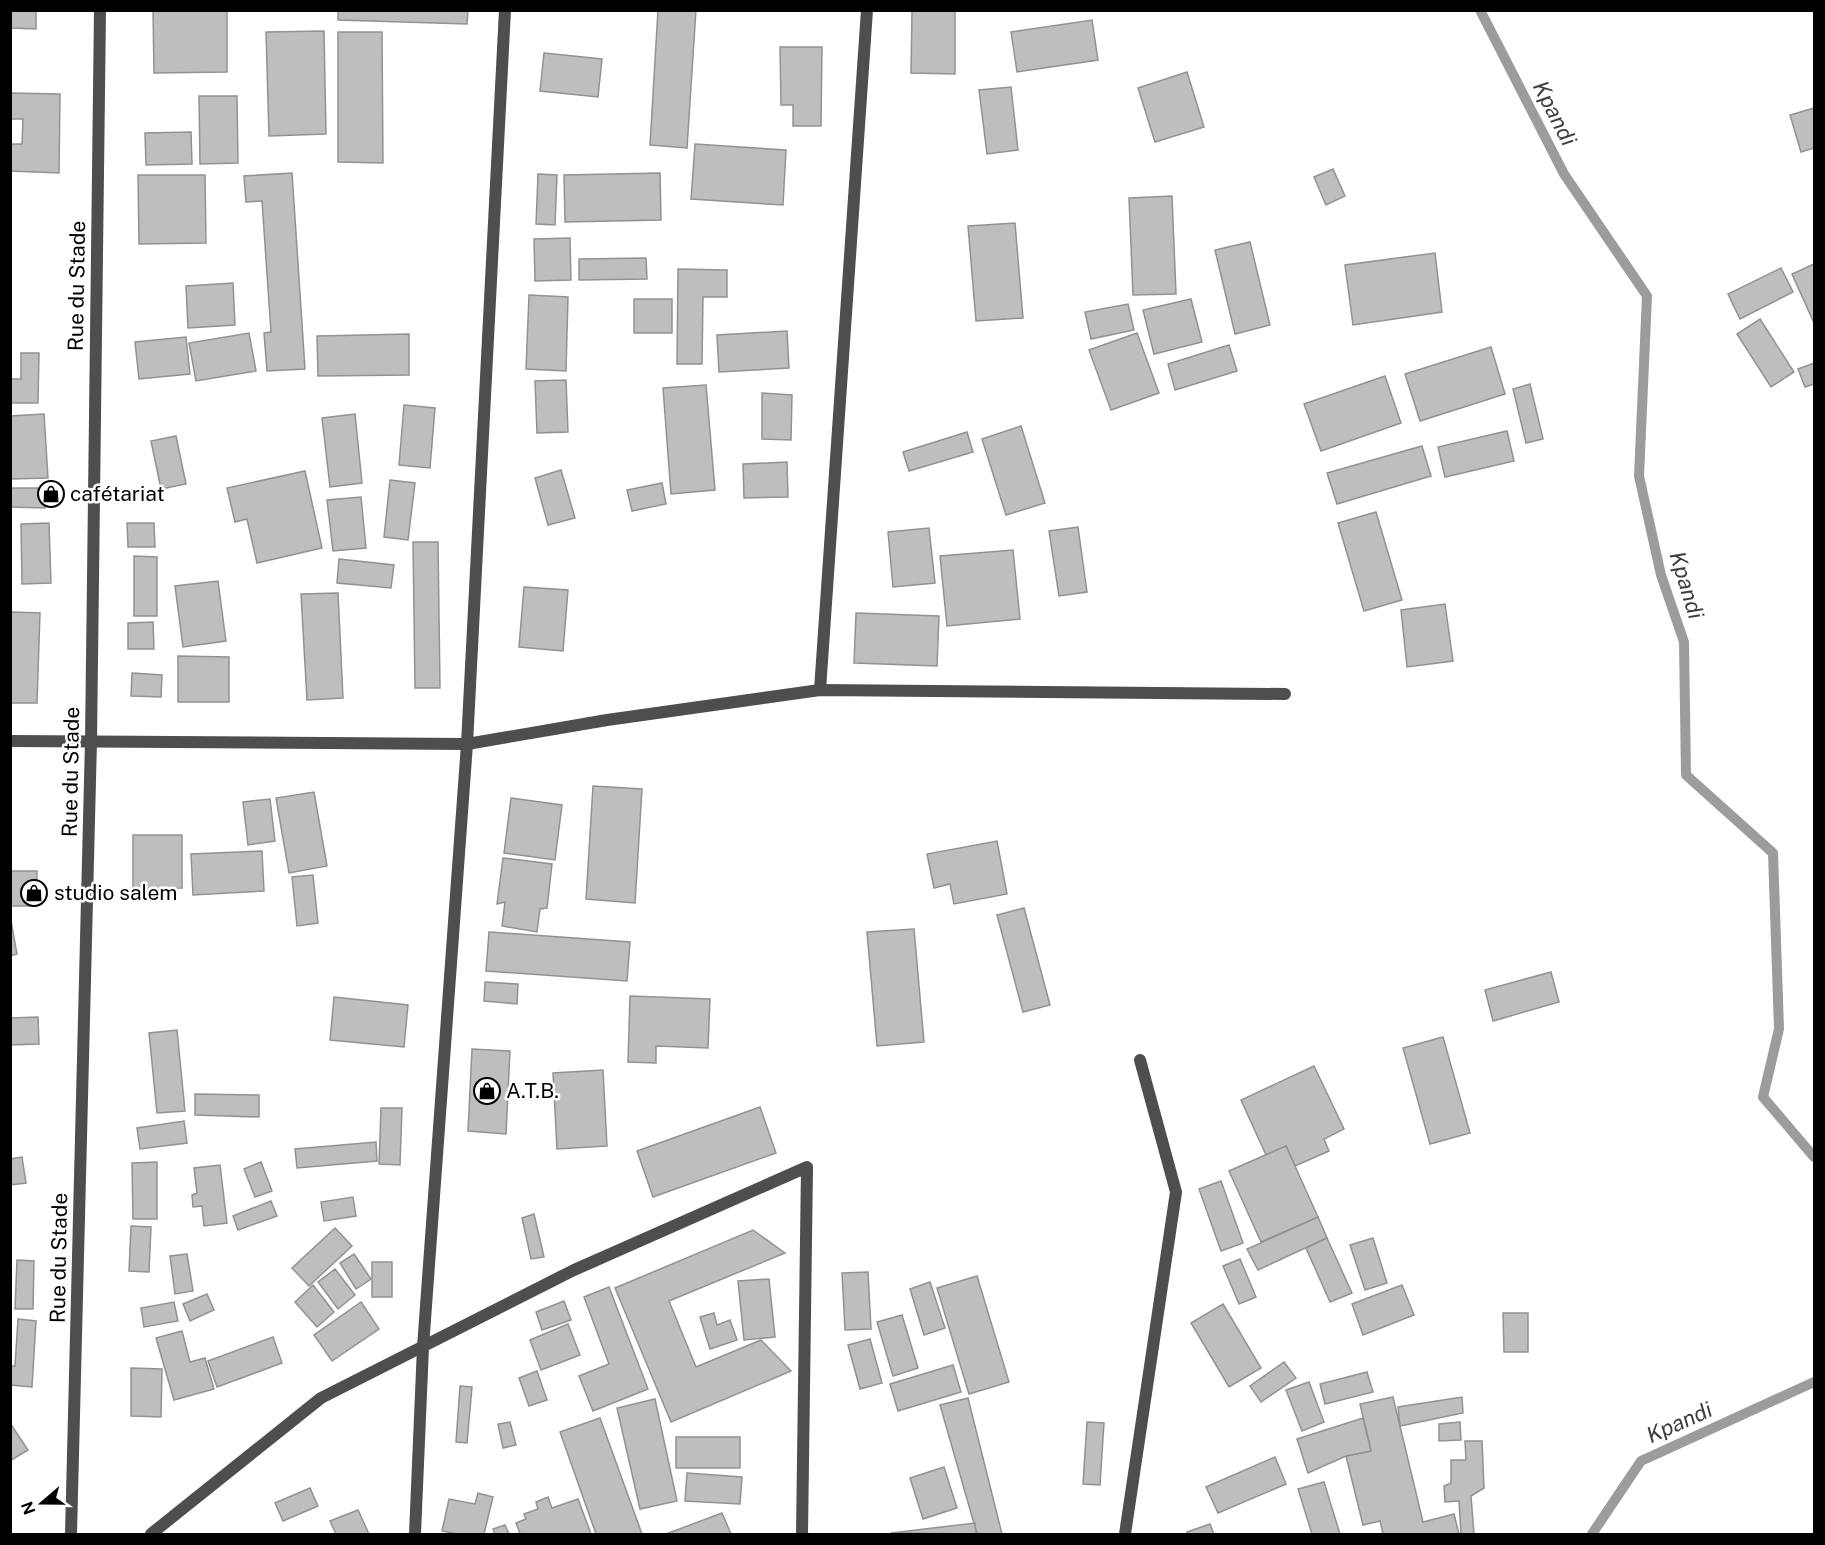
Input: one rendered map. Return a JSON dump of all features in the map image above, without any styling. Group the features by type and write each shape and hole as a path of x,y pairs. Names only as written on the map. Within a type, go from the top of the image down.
{"street":[{"name":"Rue du Stade","path":"71,1534 91,741 100,10"},
{"path":"415,1534 423,1347 467,744 505,10"},
{"path":"820,690 867,10"},
{"path":"10,741 467,744 607,720 820,690 1286,694"},
{"path":"1125,1534 1176,1192 1140,1060"},
{"path":"151,1534 321,1398 574,1270 807,1167 802,1534"}],"building":[{"path":"10,10 36,10 36,29 10,28"},
{"path":"153,10 227,10 227,72 154,73"},
{"path":"338,10 468,10 467,24 338,20"},
{"path":"658,10 696,10 687,148 650,145"},
{"path":"912,10 955,10 955,74 911,73"},
{"path":"1092,20 1098,60 1017,72 1011,32"},
{"path":"324,31 326,134 269,136 266,32"},
{"path":"338,32 382,32 383,163 338,162"},
{"path":"780,47 822,47 821,126 793,126 793,105 781,105"},
{"path":"544,53 602,59 598,97 540,91"},
{"path":"1187,72 1204,127 1155,142 1138,88"},
{"path":"1011,87 1018,150 987,154 979,90"},
{"path":"10,93 60,94 59,173 10,171 10,144 22,144 23,119 10,119"},
{"path":"199,96 237,96 238,163 200,164"},
{"path":"1814,108 1814,148 1801,152 1790,115"},
{"path":"191,132 192,164 146,165 145,133"},
{"path":"695,144 786,150 783,205 691,199"},
{"path":"1333,169 1345,196 1326,205 1314,177"},
{"path":"292,173 305,369 267,371 264,333 271,332 262,201 246,202 244,176"},
{"path":"660,173 661,220 565,222 564,175"},
{"path":"538,174 557,175 555,225 536,224"},
{"path":"138,175 205,175 206,243 139,244"},
{"path":"1172,196 1176,294 1133,295 1129,198"},
{"path":"1015,223 1023,318 976,321 968,226"},
{"path":"570,238 571,280 535,281 534,239"},
{"path":"1250,242 1270,325 1235,334 1215,250"},
{"path":"1435,253 1442,312 1353,325 1345,265"},
{"path":"646,258 647,279 579,280 579,259"},
{"path":"1814,264 1814,323 1792,274"},
{"path":"1781,268 1793,292 1740,319 1728,294"},
{"path":"678,269 727,270 727,297 703,297 702,364 677,364"},
{"path":"233,283 235,325 188,328 186,286"},
{"path":"529,295 568,297 566,371 526,369"},
{"path":"634,299 672,299 672,333 634,333"},
{"path":"1191,299 1202,342 1154,354 1143,310"},
{"path":"1128,304 1134,330 1091,339 1085,312"},
{"path":"1760,319 1794,372 1771,387 1737,334"},
{"path":"787,331 789,368 719,372 717,335"},
{"path":"249,333 256,371 196,381 189,343"},
{"path":"1137,333 1159,393 1111,410 1089,350"},
{"path":"409,334 409,375 318,376 317,336"},
{"path":"186,337 190,374 139,379 135,342"},
{"path":"1229,345 1237,371 1175,390 1168,364"},
{"path":"1491,347 1505,394 1420,421 1405,374"},
{"path":"21,353 39,353 38,403 10,403 10,379 21,379"},
{"path":"1814,363 1814,384 1805,387 1798,369"},
{"path":"1385,376 1401,423 1321,451 1304,404"},
{"path":"566,380 568,432 537,433 535,381"},
{"path":"1530,384 1543,439 1526,443 1513,389"},
{"path":"706,385 715,490 671,494 663,388"},
{"path":"762,393 792,395 791,440 762,439"},
{"path":"404,405 435,408 430,468 399,465"},
{"path":"44,414 48,478 10,479 10,416"},
{"path":"355,414 362,483 330,487 322,418"},
{"path":"1021,426 1045,503 1006,515 982,439"},
{"path":"1507,431 1514,461 1445,477 1438,447"},
{"path":"967,432 973,452 909,471 903,452"},
{"path":"176,436 186,484 161,489 151,441"},
{"path":"1422,446 1431,476 1337,504 1327,473"},
{"path":"787,462 788,497 744,498 743,464"},
{"path":"561,470 575,518 548,525 535,478"},
{"path":"305,471 322,548 257,563 247,519 235,522 227,488"},
{"path":"390,480 415,483 408,540 384,537"},
{"path":"662,483 666,504 632,511 627,490"},
{"path":"10,488 46,488 45,508 10,507"},
{"path":"361,497 366,548 333,551 327,500"},
{"path":"1376,512 1402,600 1364,611 1338,523"},
{"path":"49,523 51,583 22,584 21,524"},
{"path":"127,523 154,523 155,547 128,547"},
{"path":"1078,527 1087,592 1059,596 1049,531"},
{"path":"929,528 935,583 893,587 888,532"},
{"path":"413,542 438,542 440,688 415,688"},
{"path":"1013,550 1020,619 947,626 940,556"},
{"path":"134,556 157,557 157,616 134,616"},
{"path":"339,559 394,565 391,588 337,583"},
{"path":"218,581 226,641 183,647 175,586"},
{"path":"524,587 568,590 563,651 519,647"},
{"path":"338,593 343,698 307,700 301,594"},
{"path":"1445,604 1453,661 1407,667 1401,610"},
{"path":"11,612 40,613 37,703 10,703"},
{"path":"856,613 939,616 937,666 854,663"},
{"path":"153,622 154,649 128,649 128,623"},
{"path":"178,656 229,657 229,702 178,702"},
{"path":"132,673 162,675 161,697 131,696"},
{"path":"593,786 642,789 635,903 586,899"},
{"path":"314,792 327,866 289,873 276,798"},
{"path":"511,798 562,805 555,860 504,853"},
{"path":"270,799 275,841 248,845 243,802"},
{"path":"133,835 182,835 182,888 133,889"},
{"path":"997,841 1007,894 954,904 950,884 934,888 927,854"},
{"path":"262,851 264,891 193,895 191,854"},
{"path":"503,858 552,864 547,908 540,909 537,932 502,926 505,902 497,904"},
{"path":"10,871 37,871 36,906 10,906"},
{"path":"313,875 318,923 297,926 292,877"},
{"path":"1024,908 1050,1005 1023,1012 997,915"},
{"path":"10,921 17,954 10,956"},
{"path":"914,929 924,1042 877,1046 867,932"},
{"path":"489,932 630,942 627,981 486,971"},
{"path":"1551,972 1559,1002 1493,1021 1485,990"},
{"path":"485,982 518,984 517,1004 484,1001"},
{"path":"630,996 710,999 708,1048 656,1046 656,1063 628,1062"},
{"path":"334,997 408,1005 404,1047 330,1040"},
{"path":"38,1017 39,1044 10,1045 10,1018"},
{"path":"177,1030 185,1111 157,1113 149,1033"},
{"path":"1443,1037 1470,1133 1430,1144 1403,1048"},
{"path":"472,1049 510,1051 506,1134 468,1131"},
{"path":"1314,1066 1344,1129 1324,1139 1329,1151 1295,1166 1286,1146 1266,1155 1241,1100"},
{"path":"603,1070 607,1146 557,1149 553,1073"},
{"path":"195,1094 259,1095 259,1117 195,1115"},
{"path":"760,1107 776,1153 653,1197 637,1151"},
{"path":"381,1108 402,1108 400,1165 379,1164"},
{"path":"184,1121 187,1143 140,1149 137,1128"},
{"path":"376,1142 377,1161 297,1168 295,1149"},
{"path":"1286,1146 1318,1217 1261,1242 1229,1171"},
{"path":"22,1157 26,1183 10,1185 10,1159"},
{"path":"157,1162 157,1219 133,1219 132,1163"},
{"path":"261,1162 272,1191 255,1197 244,1169"},
{"path":"220,1165 227,1223 204,1226 202,1206 193,1207 192,1195 197,1193 194,1168"},
{"path":"1221,1181 1243,1243 1221,1251 1199,1189"},
{"path":"353,1197 356,1216 324,1221 321,1202"},
{"path":"271,1201 277,1216 238,1230 233,1216"},
{"path":"534,1214 544,1257 531,1259 522,1218"},
{"path":"1318,1217 1327,1238 1258,1270 1247,1249"},
{"path":"131,1226 151,1227 149,1272 129,1271"},
{"path":"335,1228 352,1246 309,1286 292,1268"},
{"path":"753,1230 785,1253 669,1301 696,1367 761,1340 791,1371 671,1422 615,1288"},
{"path":"1327,1238 1352,1293 1330,1302 1306,1248"},
{"path":"1373,1238 1387,1283 1365,1290 1350,1245"},
{"path":"187,1254 193,1291 175,1294 170,1256"},
{"path":"354,1254 371,1279 356,1289 340,1263"},
{"path":"1240,1259 1256,1297 1239,1304 1223,1266"},
{"path":"17,1260 34,1261 33,1309 15,1309"},
{"path":"372,1262 392,1262 392,1297 372,1297"},
{"path":"335,1269 355,1295 338,1309 318,1282"},
{"path":"868,1272 871,1329 845,1330 842,1273"},
{"path":"977,1276 1009,1382 969,1394 937,1288"},
{"path":"769,1279 775,1337 744,1340 738,1281"},
{"path":"930,1282 945,1328 924,1335 910,1289"},
{"path":"313,1285 334,1312 317,1327 295,1302"},
{"path":"1402,1285 1414,1315 1363,1335 1352,1304"},
{"path":"609,1287 648,1389 593,1411 579,1376 609,1364 584,1297"},
{"path":"207,1294 214,1310 190,1321 183,1304"},
{"path":"564,1301 571,1320 542,1330 536,1312"},
{"path":"174,1302 178,1321 144,1327 141,1308"},
{"path":"361,1302 379,1329 332,1361 314,1335"},
{"path":"1223,1304 1261,1368 1229,1387 1191,1323"},
{"path":"714,1313 717,1325 730,1320 737,1340 710,1349 700,1317"},
{"path":"1503,1313 1528,1313 1528,1352 1504,1352"},
{"path":"902,1315 918,1368 893,1376 877,1322"},
{"path":"18,1319 36,1321 32,1387 10,1385 10,1366 15,1366"},
{"path":"568,1324 580,1355 541,1370 530,1340"},
{"path":"182,1331 190,1362 205,1358 214,1389 174,1400 156,1338"},
{"path":"273,1337 282,1363 217,1387 208,1361"},
{"path":"870,1339 882,1383 860,1389 848,1345"},
{"path":"1284,1362 1296,1378 1261,1402 1250,1386"},
{"path":"953,1365 961,1392 898,1411 890,1384"},
{"path":"131,1368 162,1369 161,1417 131,1416"},
{"path":"537,1371 547,1400 529,1406 519,1378"},
{"path":"1367,1372 1373,1392 1325,1404 1320,1384"},
{"path":"1309,1382 1324,1422 1302,1431 1286,1390"},
{"path":"460,1386 472,1387 467,1443 456,1442"},
{"path":"1393,1397 1423,1522 1454,1514 1459,1534 1383,1534 1380,1521 1363,1525 1346,1456 1371,1451 1360,1404"},
{"path":"1462,1397 1463,1413 1400,1426 1398,1407"},
{"path":"968,1398 1002,1534 977,1534 940,1405"},
{"path":"655,1399 677,1501 640,1509 617,1408"},
{"path":"600,1418 642,1534 596,1534 560,1432"},
{"path":"1363,1418 1371,1451 1346,1456 1308,1473 1297,1439"},
{"path":"510,1422 516,1445 503,1448 498,1424"},
{"path":"1087,1422 1104,1423 1100,1485 1083,1484"},
{"path":"1460,1422 1461,1440 1439,1441 1439,1424"},
{"path":"10,1423 28,1450 10,1461"},
{"path":"676,1437 740,1437 740,1468 676,1468"},
{"path":"1465,1441 1482,1441 1484,1488 1471,1496 1474,1534 1461,1534 1459,1501 1445,1502 1444,1486 1451,1483 1451,1460 1466,1460"},
{"path":"1275,1457 1286,1484 1218,1513 1206,1487"},
{"path":"944,1467 957,1508 923,1519 910,1478"},
{"path":"687,1473 742,1477 740,1504 685,1501"},
{"path":"1324,1482 1340,1534 1312,1534 1298,1489"},
{"path":"310,1488 318,1506 283,1521 275,1503"},
{"path":"478,1493 493,1497 484,1534 457,1534 442,1531 449,1499 475,1504"},
{"path":"548,1497 552,1508 578,1499 591,1534 515,1534 520,1533 516,1523 526,1519 524,1514 538,1509 536,1502"},
{"path":"358,1510 369,1534 336,1534 330,1521"},
{"path":"722,1513 731,1534 666,1534"},
{"path":"975,1523 976,1534 891,1533"},
{"path":"1210,1524 1214,1534 1188,1534 1187,1532"},
{"path":"505,1525 509,1534 495,1534 493,1529"}],"waterway":[{"name":"Kpandi","path":"1480,10 1564,174 1647,296 1639,476 1661,575 1684,642 1686,775 1773,853 1779,1029 1763,1097 1814,1157"},
{"name":"Kpandi","path":"1592,1534 1641,1461 1814,1382"}],"place":[{"name":"cafétariat","path":"51,494"},
{"name":"studio salem","path":"34,893"},
{"name":"A.T.B.","path":"487,1091"}]}
